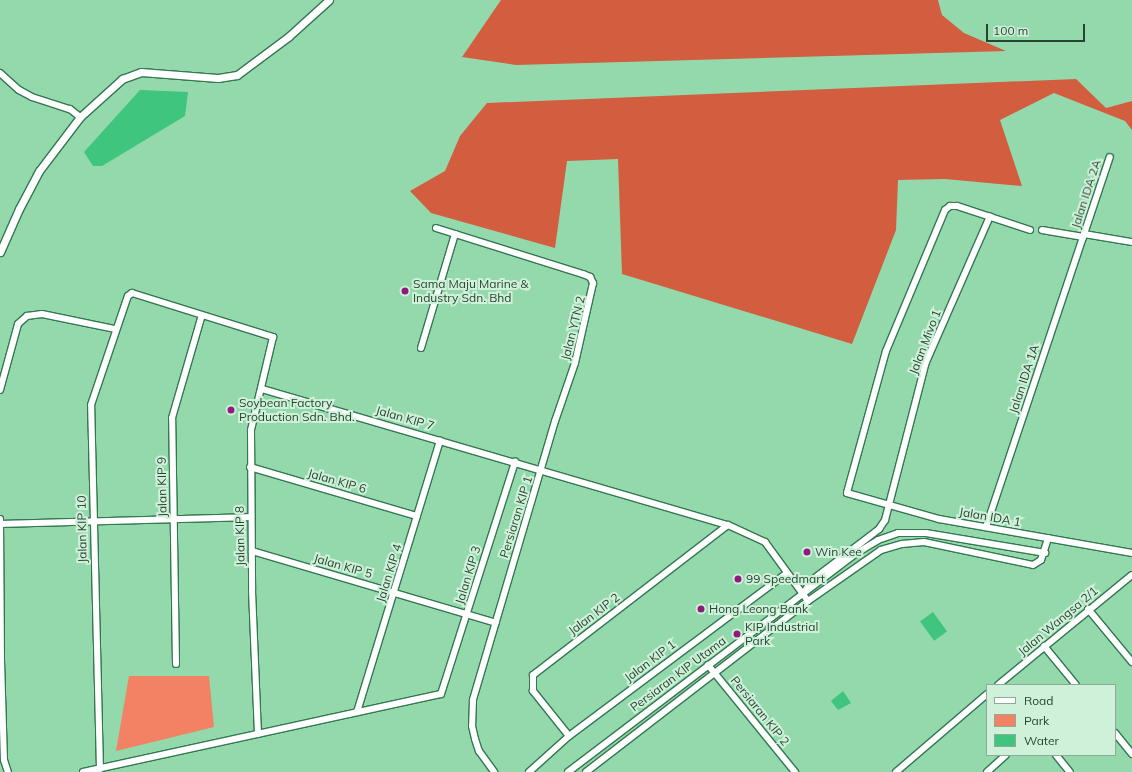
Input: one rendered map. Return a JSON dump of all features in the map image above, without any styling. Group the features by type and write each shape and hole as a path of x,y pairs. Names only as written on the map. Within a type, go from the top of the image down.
{"street":[{"path":"0,252 18,209 39,171 80,117 115,84 135,73 218,78 237,75 288,37 329,0"},
{"path":"0,73 25,94 70,109 80,117"},
{"name":"Jalan IDA 2A","path":"1084,235 1110,157"},
{"name":"Jalan IDA 1","path":"990,216 953,206 945,210 886,351 847,493 939,519 1132,553"},
{"path":"990,216 1030,230"},
{"name":"Jalan Mivo 1","path":"803,594 811,581 879,529 885,520 926,362 990,216"},
{"name":"Jalan YTN 2","path":"436,228 583,274 590,277 593,283 575,363 541,469"},
{"path":"1042,230 1132,242"},
{"path":"421,348 455,234"},
{"name":"Jalan IDA 1A","path":"986,527 1084,235"},
{"name":"Jalan KIP 10","path":"100,769 91,405 128,294 134,293 202,315"},
{"path":"0,390 18,324 27,316 42,314 116,330"},
{"name":"Jalan KIP 8","path":"202,315 272,335 273,341 251,430 251,517 258,734"},
{"name":"Jalan KIP 9","path":"176,664 172,418 202,315"},
{"name":"Jalan KIP 7","path":"262,389 541,469"},
{"name":"Jalan KIP 4","path":"357,712 395,593 440,440"},
{"name":"Jalan KIP 3","path":"357,712 441,694 515,462"},
{"name":"Jalan KIP 6","path":"250,467 417,516"},
{"name":"Persiaran KIP 1","path":"494,772 479,751 472,726 472,711 541,469 728,526 765,542 808,601"},
{"path":"0,524 251,517"},
{"path":"0,519 4,760 8,772"},
{"name":"Jalan KIP 2","path":"569,736 533,691 533,675 728,526"},
{"name":"Persiaran KIP Utama","path":"568,772 855,554 887,536 910,532 926,533 1045,553 1038,563 1033,565 924,542 890,547 870,556 808,601 716,674 586,772"},
{"path":"887,536 890,547"},
{"path":"1045,553 1048,538"},
{"name":"Jalan KIP 5","path":"252,551 496,623"},
{"name":"Jalan KIP 1","path":"529,772 569,736 787,573"},
{"name":"Jalan Wangsa 2/1","path":"1000,684 1088,609 1132,575"},
{"path":"1088,609 1132,662"},
{"path":"1044,646 1075,684"},
{"name":"Persiaran KIP 2","path":"708,665 795,772"},
{"path":"896,772 986,695"},
{"path":"84,772 357,712"},
{"path":"1116,734 1132,754"},
{"path":"987,772 1005,756"},
{"path":"1057,756 1070,772"}],"green space":[{"path":"129,676 209,676 214,727 116,751"}],"shaded area":[{"path":"501,0 938,0 942,15 964,33 1006,51 516,65 462,57"},
{"path":"1076,79 1106,108 1132,101 1132,130 1125,121 1054,93 1000,120 1022,186 945,179 898,180 896,230 852,344 622,274 618,159 567,161 555,248 431,213 410,191 445,171 460,136 487,103"}],"water":[{"path":"140,90 188,92 185,116 102,166 93,166 84,152"},
{"path":"933,612 947,631 934,641 920,621"},
{"path":"843,691 851,703 838,710 831,701"}],"place":[{"name":"Sama Maju Marine & Industry Sdn. Bhd","path":"405,291"},
{"name":"Soybean Factory Production Sdn. Bhd.","path":"231,410"},
{"name":"Win Kee","path":"807,552"},
{"name":"99 Speedmart","path":"738,579"},
{"name":"Hong Leong Bank","path":"701,609"},
{"name":"KIP Industrial Park","path":"737,634"}]}
